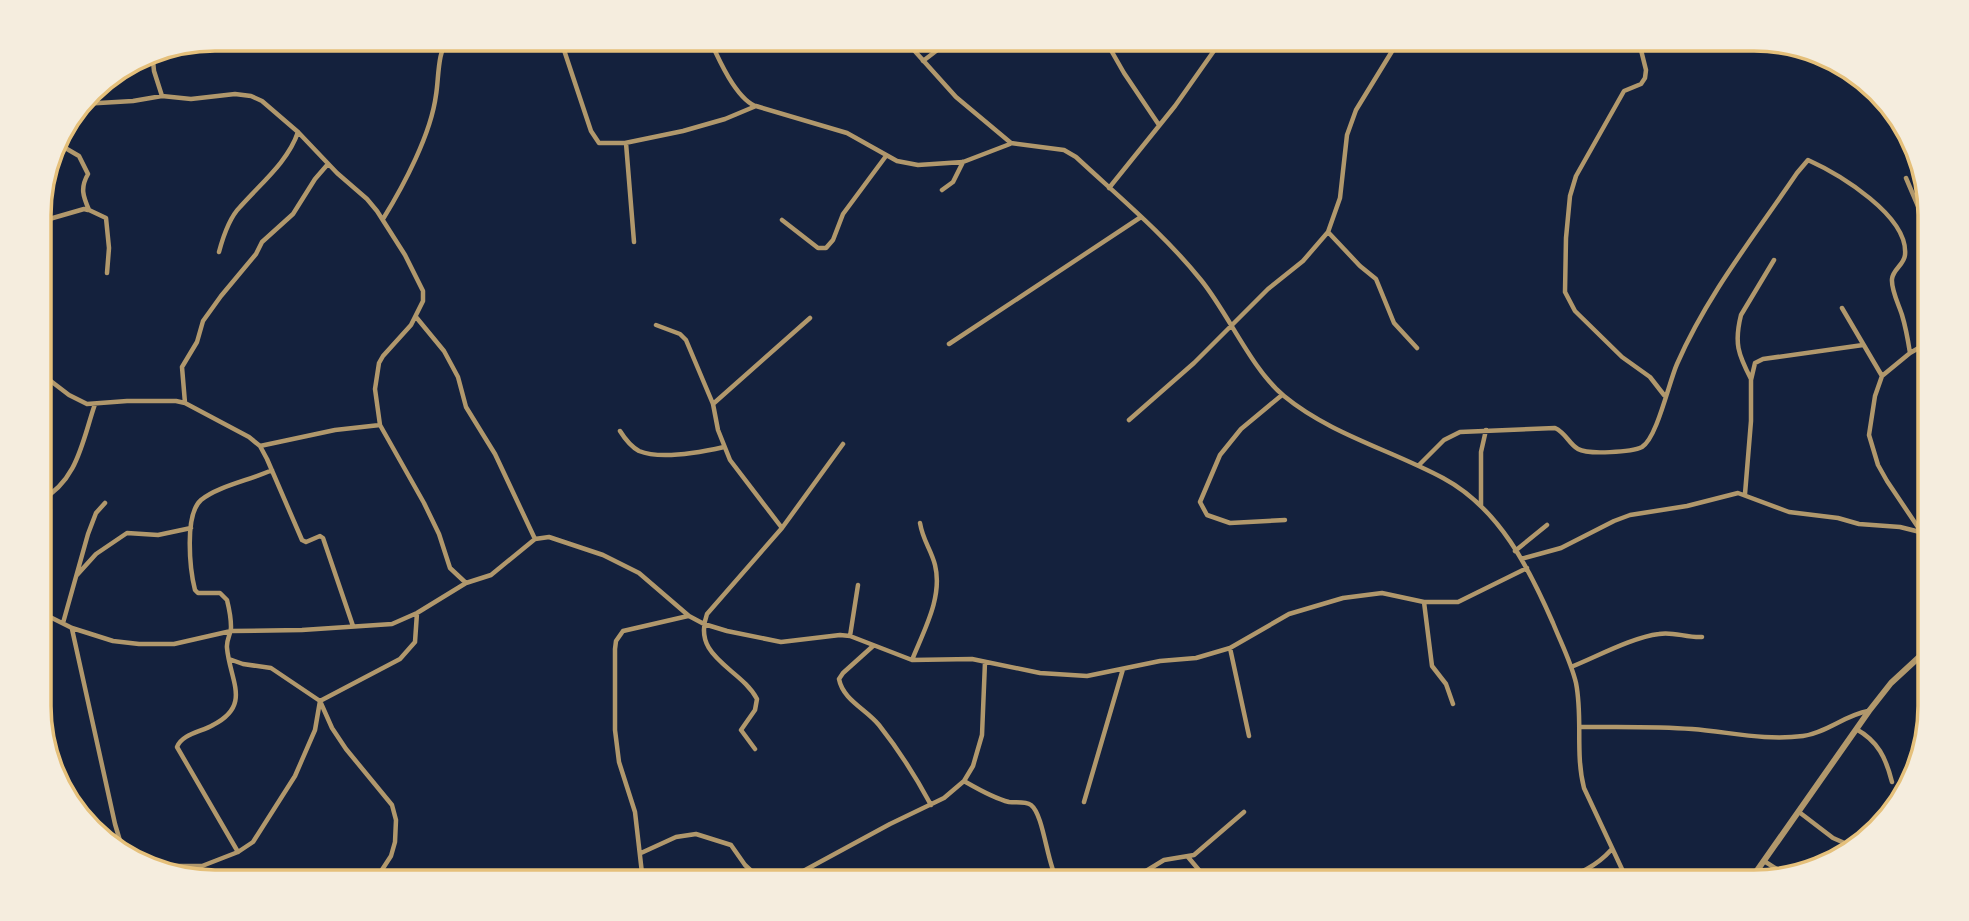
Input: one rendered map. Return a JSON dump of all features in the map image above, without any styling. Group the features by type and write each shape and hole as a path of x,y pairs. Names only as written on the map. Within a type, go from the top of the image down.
{"street":[{"path":"383,219 405,180 432,116 443,51"},
{"path":"564,51 595,140 607,145 696,128 756,106"},
{"path":"715,51 725,71 743,96 756,106 847,133 897,161 918,165 963,162 1011,143 1064,150 1076,157 1168,241 1201,280 1257,365 1282,395 1310,414 1348,434 1447,480 1481,505 1527,568 1571,667 1576,684 1580,727 1579,772 1588,799 1622,870"},
{"path":"914,51 956,97 1011,143"},
{"path":"923,61 936,51"},
{"path":"1111,51 1159,125"},
{"path":"1109,188 1175,106 1214,51"},
{"path":"1129,420 1194,363 1268,289 1303,261 1328,232 1340,198 1351,122 1390,51"},
{"path":"1642,51 1645,78 1641,84 1624,91 1576,176 1570,195 1565,292 1575,311 1622,357 1650,377 1665,395"},
{"path":"153,63 162,96"},
{"path":"95,103 162,96 191,99 235,94 251,96 261,101 298,132 367,199 383,219 423,291 423,302 411,325 379,363 375,389 380,425 424,503 439,534 450,568 466,583"},
{"path":"219,252 238,208 264,183 291,148 298,132"},
{"path":"626,143 634,242"},
{"path":"65,148 75,153 88,174 82,184 82,194 89,211"},
{"path":"782,220 818,248 826,248 833,240 844,215 886,156"},
{"path":"1419,465 1451,435 1471,430 1555,428 1583,451 1603,453 1636,449 1650,439 1690,335 1708,302 1808,160 1880,206 1899,229 1905,256 1892,282 1910,353"},
{"path":"942,190 953,182 963,162"},
{"path":"186,403 182,367 197,342 203,321 256,254 262,242 293,214 328,164"},
{"path":"1906,178 1918,205"},
{"path":"51,219 84,209 106,218 109,248 107,273"},
{"path":"949,344 1141,217"},
{"path":"1328,232 1360,266 1377,279 1394,323 1417,348"},
{"path":"1751,380 1737,345 1738,325 1741,315 1774,260"},
{"path":"1842,308 1882,376"},
{"path":"416,317 444,351 458,377 466,407 495,454 535,539"},
{"path":"713,404 810,318"},
{"path":"656,325 680,334 686,340 713,404 730,460 782,528"},
{"path":"1745,494 1753,366 1763,359 1863,345"},
{"path":"1918,349 1882,376 1875,396 1870,435 1872,448 1887,481 1918,529"},
{"path":"51,381 78,401 95,404 138,401 186,403 249,437 260,446 302,540 306,542 320,536 323,538 352,626"},
{"path":"1282,395 1241,429 1220,455 1200,502 1207,515 1230,523 1284,520"},
{"path":"51,494 59,489 74,470 95,404"},
{"path":"260,446 335,430 380,425"},
{"path":"1481,505 1480,462 1486,429"},
{"path":"620,431 628,443 641,452 698,453 724,447"},
{"path":"755,749 741,730 755,710 757,699 713,654 706,644 704,624 707,614 764,552 843,444"},
{"path":"238,852 177,747 182,739 215,725 233,709 237,699 229,659 227,639 231,631 226,597 220,593 198,593 195,589 191,528 196,507 205,497 272,470"},
{"path":"1521,559 1561,548 1630,515 1687,506 1738,493 1789,512 1918,532"},
{"path":"63,623 94,519 105,503"},
{"path":"912,660 937,592 936,568 923,539 920,523"},
{"path":"1515,551 1547,525"},
{"path":"77,575 96,554 127,533 159,535 191,528"},
{"path":"51,617 72,628 113,640 139,644 174,644 231,631 392,624 417,613 466,583 491,575 535,539 549,537 625,565 639,573 688,616 704,624 740,634 781,642 850,636 912,660 972,659 1040,673 1087,676 1160,661 1196,658 1230,648 1289,614 1343,598 1382,593 1424,601 1458,602 1527,568"},
{"path":"850,636 858,585"},
{"path":"1424,601 1432,666 1446,684 1453,704"},
{"path":"320,701 400,659 415,642 417,613"},
{"path":"642,870 635,812 619,762 615,730 616,640 623,631 629,629 688,616"},
{"path":"72,628 119,839"},
{"path":"1571,667 1651,635 1662,633 1688,638 1702,636"},
{"path":"873,646 843,673 839,678 840,684 850,698 881,728 931,805"},
{"path":"1230,648 1249,736"},
{"path":"229,659 271,668 320,701 332,728 346,749 392,804 396,820 396,842 382,870"},
{"path":"1758,870 1869,711 1891,683 1918,659"},
{"path":"805,870 931,805 955,791 964,781 974,766 982,735 985,662"},
{"path":"1084,802 1123,669"},
{"path":"179,866 202,866 238,852 253,842 296,776 314,730 320,701"},
{"path":"1580,727 1672,727 1756,738 1784,738 1808,736 1856,713 1869,711"},
{"path":"1856,729 1867,735 1881,750 1892,782"},
{"path":"964,781 994,797 1009,802 1027,803 1034,809 1041,825 1052,870"},
{"path":"1799,811 1833,838 1844,843"},
{"path":"1148,870 1164,860 1188,857 1244,812"},
{"path":"640,853 676,837 696,834 731,845 750,870"},
{"path":"1586,870 1611,850"},
{"path":"1188,857 1199,870"},
{"path":"1764,861 1776,868"}]}
